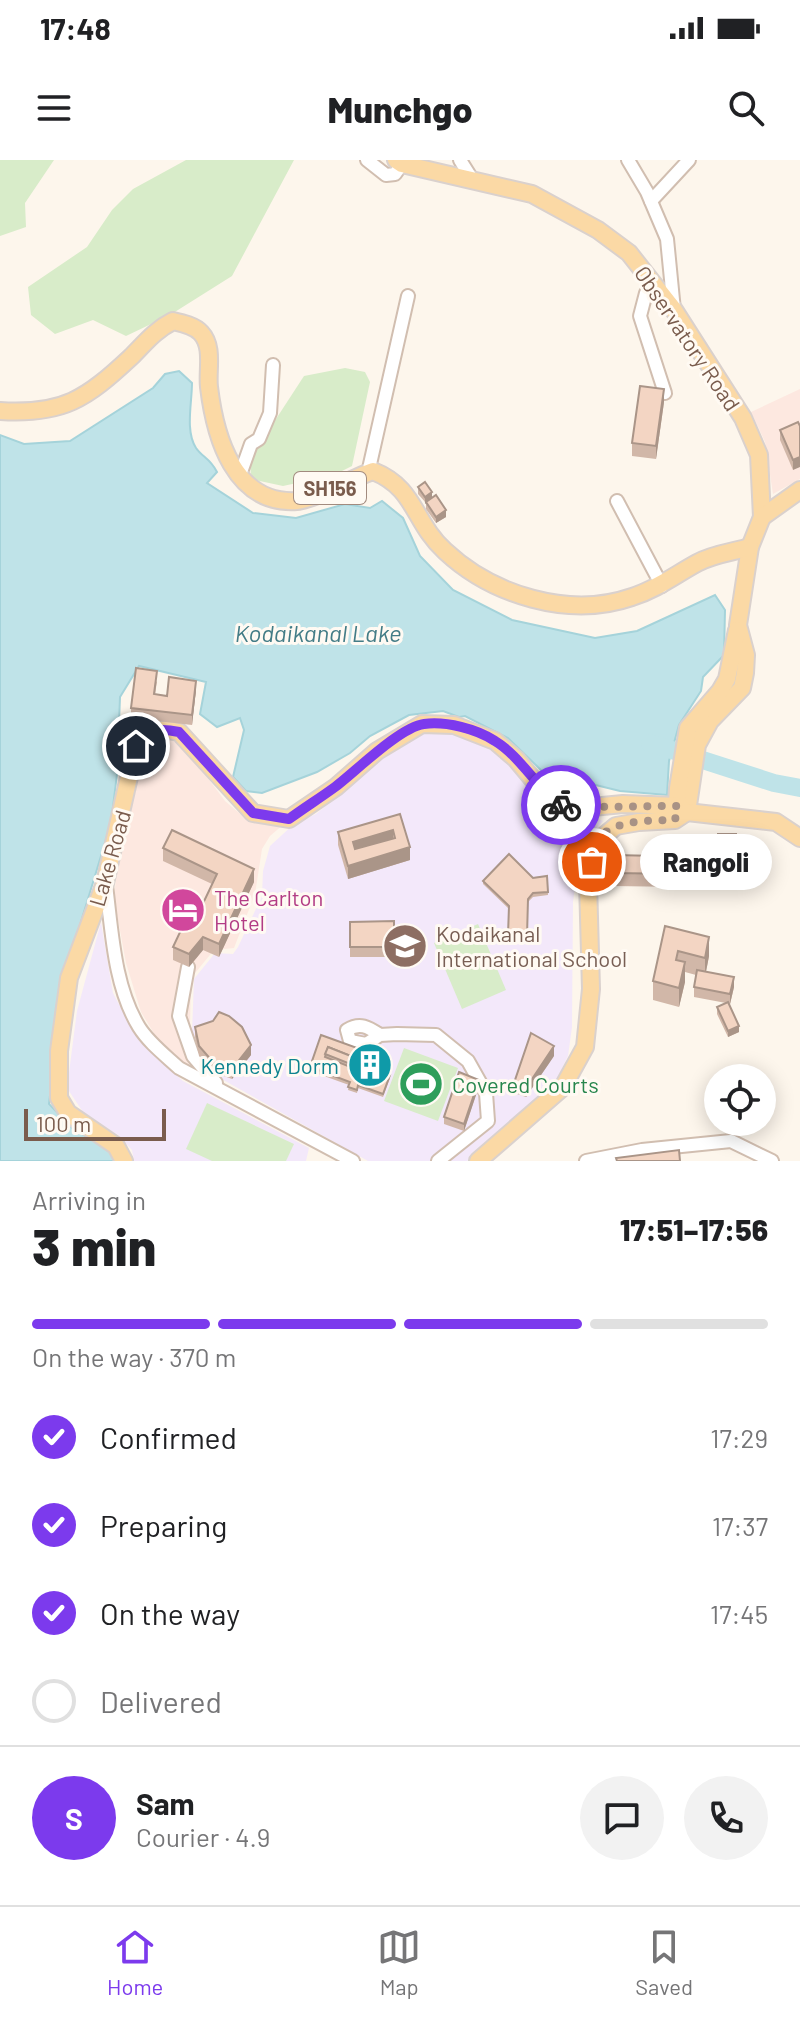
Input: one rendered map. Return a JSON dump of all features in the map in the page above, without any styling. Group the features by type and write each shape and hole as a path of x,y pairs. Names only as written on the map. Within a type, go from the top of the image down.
{"main road":[{"name":"Observatory Road","path":"399,162 532,194 598,230 629,253 674,310 743,418 759,455 762,517 750,547 738,625 746,655 742,688 691,744 680,813"},
{"name":"SH156","path":"0,411 32,413 66,406 96,389 158,329 173,321 201,332 209,347 209,385 217,430 229,464 259,495 299,501 373,471 392,479 407,496 437,544 456,562 518,596 589,606 630,598 662,586 704,559 750,547"},
{"path":"762,517 800,490"},
{"name":"Lake Road","path":"124,1161 116,1146 68,1113 59,1098 59,1051 69,978 105,883 136,746 147,733 165,728 179,732 253,813 289,819 336,787 377,751 422,724 454,725 495,741 516,759 541,789 561,805 592,807 623,804 680,813"},
{"path":"478,1161 563,1087 585,1047 591,989 588,882 597,842 616,826 680,813 776,822 800,838"}],"street":[{"path":"367,160 386,175 395,174 399,162"},
{"path":"460,160 472,179"},
{"path":"628,160 651,201 667,239 674,310"},
{"path":"651,201 689,160"},
{"path":"652,282 640,316 665,393"},
{"path":"368,473 408,296"},
{"path":"240,475 251,444 259,439 270,413 273,365"},
{"path":"617,501 662,586"},
{"path":"105,883 124,995 140,1028 179,1068 353,1161"},
{"path":"188,967 179,1016 193,1056 227,1093"},
{"path":"380,1035 436,1035 468,1061 486,1093 488,1121 438,1161"},
{"path":"586,1161 642,1150 731,1141 772,1161"}],"shaded area":[{"path":"800,389 800,479 773,494 765,442 751,412"},
{"name":"Kodaikanal International School","path":"426,732 458,734 485,745 500,753 554,809 570,818 593,817 603,821 585,843 577,872 573,902 572,1027 568,1056 552,1090 467,1161 368,1161 218,1077 196,1052 192,1033 194,979 215,953 233,954 238,947 262,896 263,871 270,846 295,823 316,814 396,747"},
{"name":"The Carlton Hotel","path":"149,737 177,737 225,801 245,818 284,824 270,836 262,849 255,894 234,948 214,950 191,978 190,1029 197,1070 178,1061 161,1045 141,1012 126,963 114,898 118,858 141,750"},
{"path":"101,922 113,993 131,1027 154,1055 183,1081 309,1148 306,1161 134,1161 132,1150 118,1135 85,1115 67,1088 77,1011"}],"green space":[{"path":"0,160 54,160 25,203 26,227 0,236"},
{"path":"186,160 294,160 232,276 170,315 126,336 93,320 55,334 31,315 28,287 87,247 112,210 133,189"},
{"path":"345,368 365,372 370,382 352,466 334,475 283,486 251,479 250,459 304,376"},
{"path":"478,924 506,990 462,1009 434,943"},
{"name":"Covered Courts","path":"404,1048 458,1068 438,1121 384,1101"},
{"path":"207,1103 294,1144 286,1161 212,1161 186,1149"}],"water":[{"name":"Kodaikanal Lake","path":"179,371 192,383 190,425 193,441 217,472 207,483 253,513 296,518 345,504 370,508 382,501 403,518 420,556 453,590 512,620 595,638 637,631 715,595 725,610 724,655 703,677 701,691 679,725 669,761 667,795 620,791 543,772 508,738 465,716 443,711 409,715 370,736 350,753 317,772 262,793 246,791 233,777 244,730 240,718 217,727 200,714 206,682 139,666 120,697 117,774 111,823 64,978 49,1104 74,1130 113,1150 116,1161 0,1161 0,435 24,444 70,441 153,388 165,374"}],"building":[{"path":"640,386 664,389 656,446 632,443"},
{"path":"798,422 800,457 793,460 780,430"},
{"path":"425,482 432,492 425,497 418,487"},
{"path":"436,495 446,510 436,517 426,502"},
{"path":"136,668 157,671 154,694 167,696 169,677 196,681 192,715 131,708"},
{"path":"400,814 410,847 348,866 338,832","holes":["393,830 395,838 355,849 353,842"]},
{"path":"172,830 254,869 219,944 203,937 189,954 173,947 190,911 198,914 217,874 163,848"},
{"path":"718,834 736,834 736,865 681,865 681,874 613,873 613,855 659,856 659,838 718,838"},
{"path":"509,854 533,878 547,876 548,892 533,893 528,899 527,936 508,935 509,906 483,881"},
{"path":"394,921 394,947 350,947 350,922"},
{"path":"665,926 709,937 705,958 678,951 676,960 685,962 679,988 653,981"},
{"path":"697,970 734,977 730,994 694,987"},
{"path":"728,1002 739,1026 728,1031 717,1007"},
{"path":"219,1012 242,1027 251,1045 232,1069 213,1062 199,1046 195,1027 213,1021"},
{"path":"531,1033 554,1046 526,1088 514,1083"},
{"name":"Kennedy Dorm","path":"321,1035 385,1058 381,1071 390,1075 383,1094 358,1085 357,1090 348,1087 350,1082 310,1067","holes":["328,1047 366,1062 363,1072 325,1057"]},
{"path":"328,1047 366,1062 363,1069 325,1054"},
{"path":"459,1072 479,1080 464,1124 444,1117"},
{"path":"679,1150 680,1161 617,1161 616,1158"}],"waterway":[{"path":"650,743 774,783 800,788"}],"way so far":[{"path":"561,805 678,806 675,820 616,826 597,842 592,862"}],"place":[{"name":"Rangoli","path":"592,862"},
{"name":"The Carlton Hotel","path":"183,910"},
{"name":"Kodaikanal International School","path":"405,946"},
{"name":"Kennedy Dorm","path":"370,1065"},
{"name":"Covered Courts","path":"421,1084"}],"route":[{"path":"136,746 143,736 153,731 165,728 179,732 253,813 289,819 336,787 377,751 422,724 454,725 495,741 516,759 541,789 561,805"}]}
